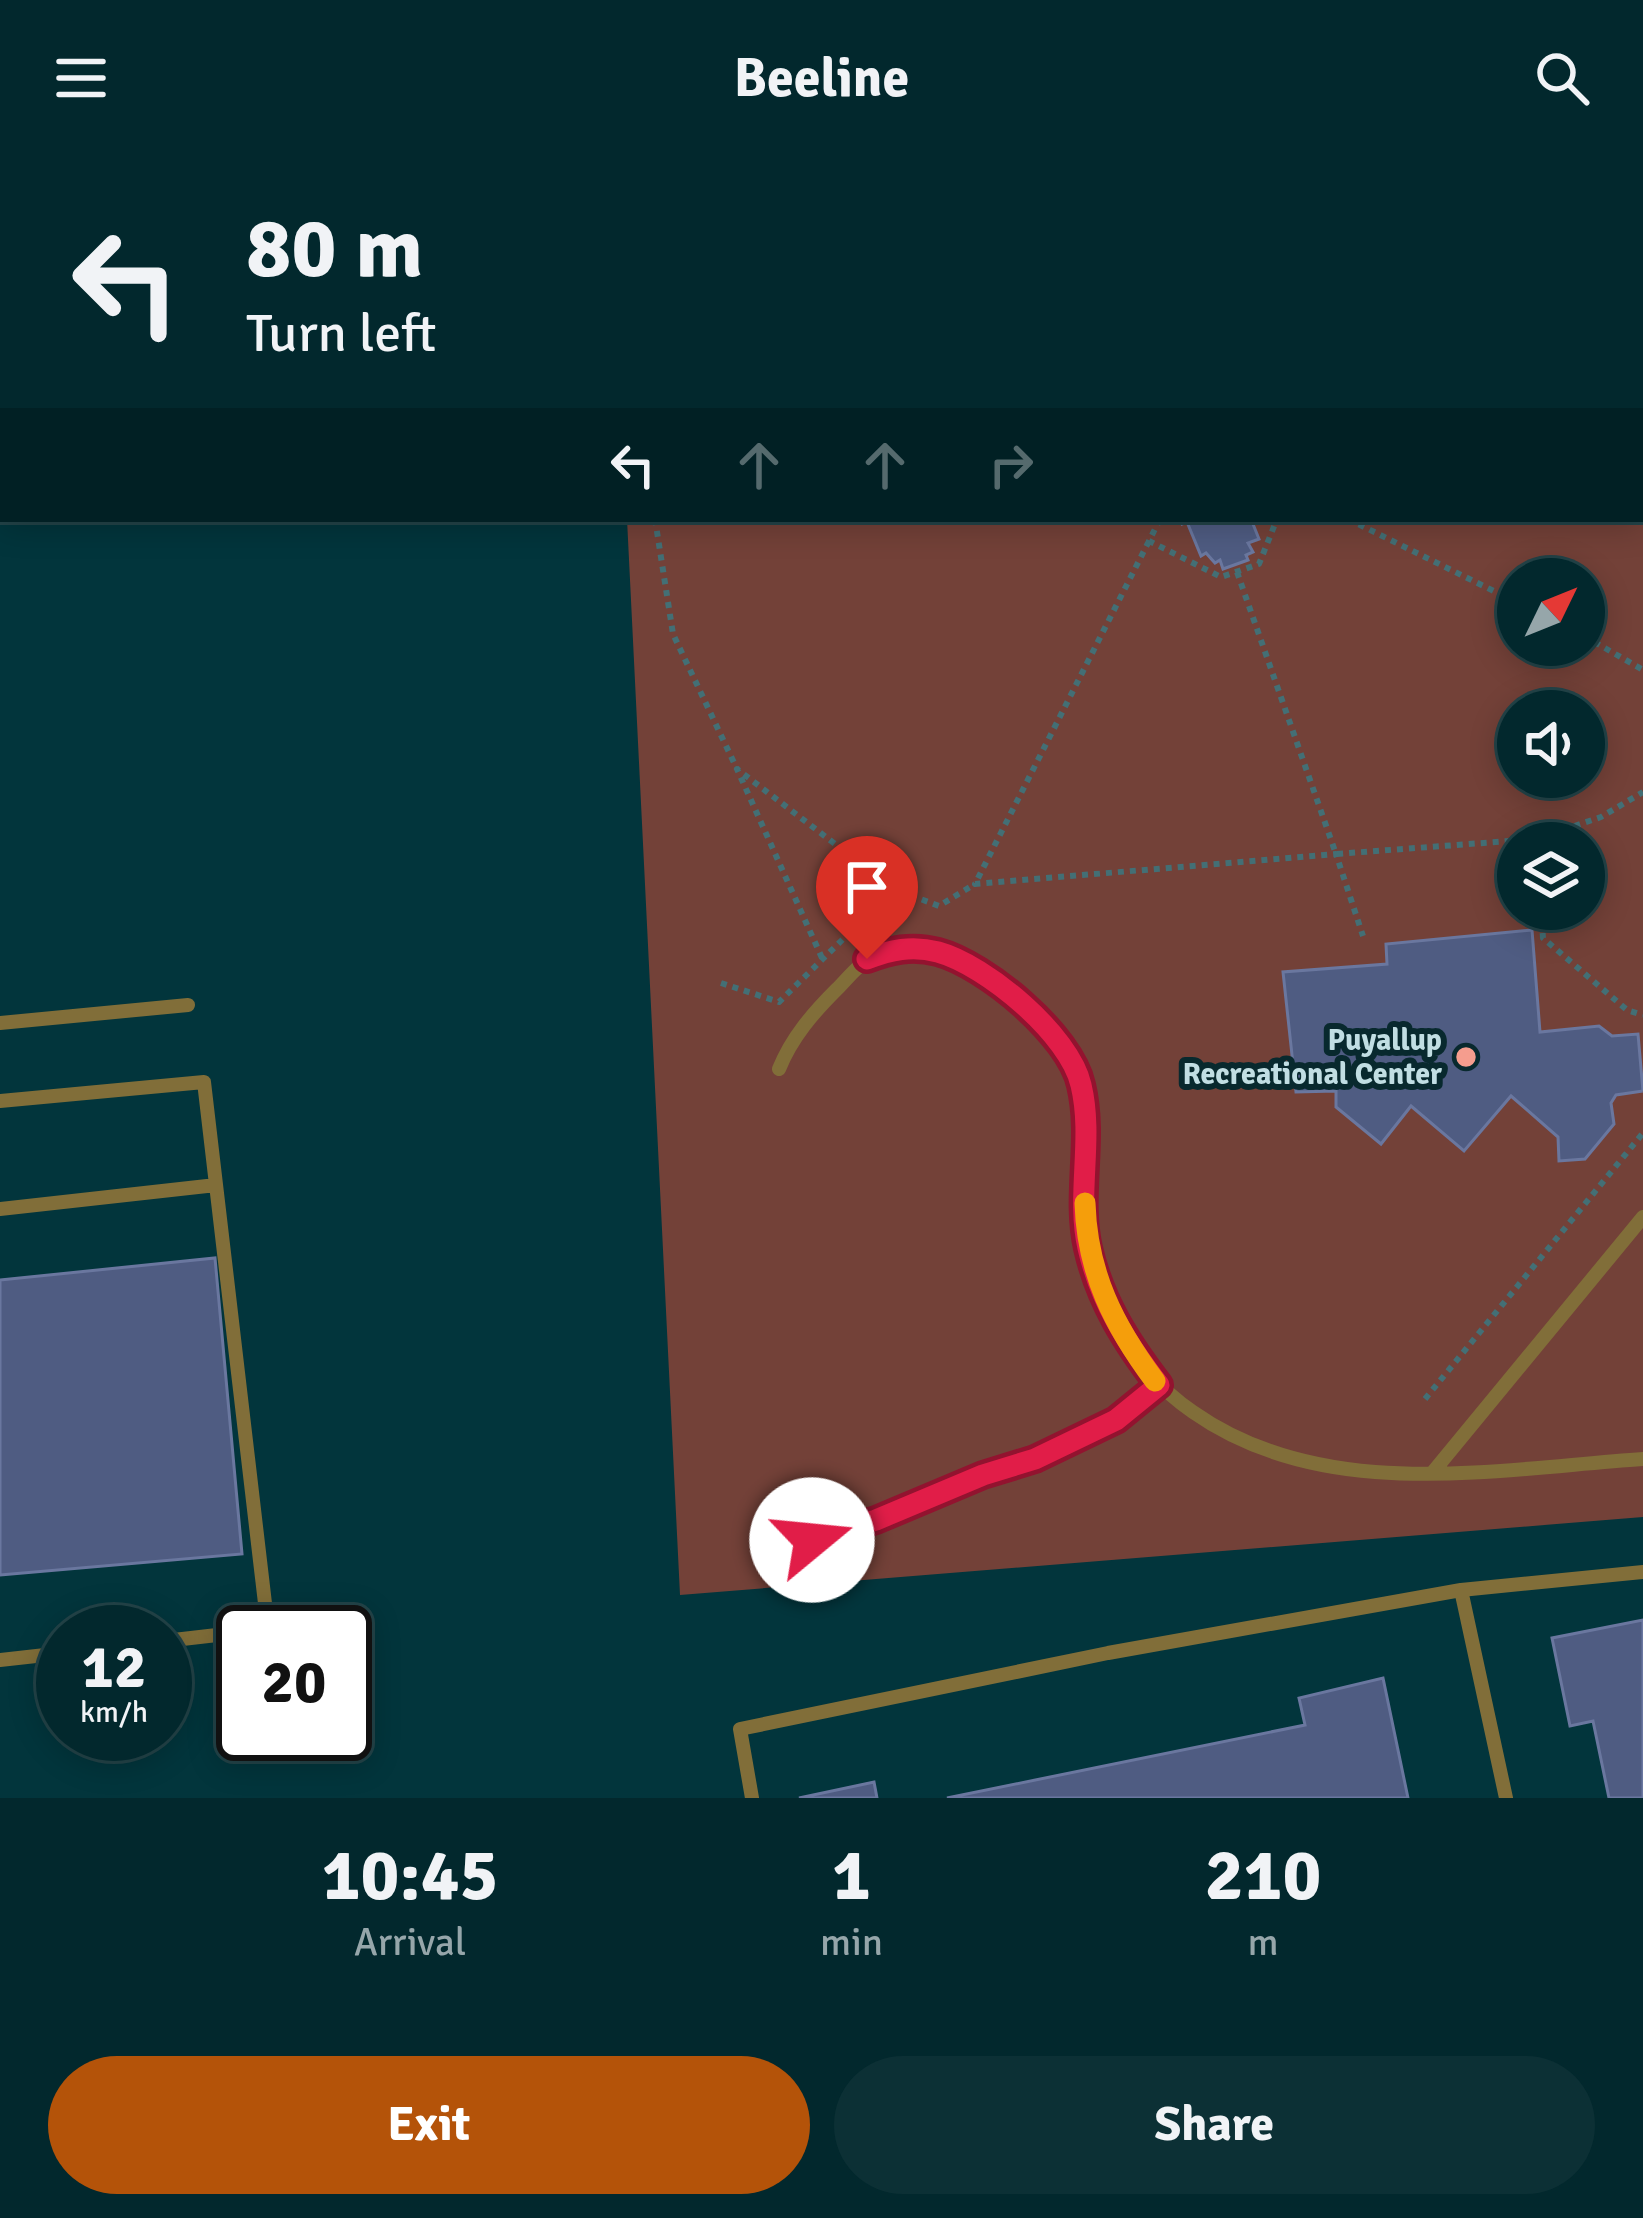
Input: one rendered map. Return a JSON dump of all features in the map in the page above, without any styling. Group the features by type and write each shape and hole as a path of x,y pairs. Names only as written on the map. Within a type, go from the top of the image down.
{"lane":[{"path":"779,1069 791,1041 867,959 895,948 938,952 1003,989 1064,1046 1080,1078 1088,1149 1087,1244 1100,1291 1125,1341 1159,1385 1194,1414 1239,1438 1298,1458 1383,1475 1643,1460"},
{"path":"0,1023 188,1005"},
{"path":"0,1101 204,1082 265,1605"},
{"path":"0,1208 216,1185"},
{"path":"1433,1472 1643,1217"},
{"path":"763,1519 772,1534 789,1541 812,1540 876,1520 1116,1420 1159,1385"},
{"path":"752,1798 740,1729 1108,1652 1461,1590 1643,1572"},
{"path":"1461,1590 1505,1798"},
{"path":"0,1660 36,1656"}],"path":[{"path":"655,522 673,634 823,958"},
{"path":"975,884 1158,522"},
{"path":"1149,541 1221,578 1259,564 1276,522"},
{"path":"1354,522 1497,593"},
{"path":"1238,572 1363,936"},
{"path":"1605,648 1643,670"},
{"path":"737,770 894,890 939,906 975,884 1497,844"},
{"path":"1587,822 1643,792"},
{"path":"721,982 779,1002 894,890"},
{"path":"1542,930 1543,938 1627,1010 1643,1015"},
{"path":"1425,1399 1643,1133"}],"shaded area":[{"path":"627,522 1643,522 1643,1517 680,1595"}],"building":[{"path":"1187,522 1252,522 1259,539 1248,543 1253,552 1246,555 1248,560 1223,569 1220,560 1215,563 1206,553 1201,556"},
{"name":"Puyallup Recreational Center","path":"1532,930 1540,1032 1599,1026 1612,1036 1638,1034 1643,1091 1616,1095 1611,1103 1614,1124 1585,1159 1559,1161 1558,1137 1511,1096 1464,1151 1411,1106 1381,1144 1336,1107 1336,1091 1296,1092 1283,972 1387,964 1386,944"},
{"path":"215,1258 242,1554 0,1575 0,1280"},
{"path":"1643,1620 1643,1798 1609,1798 1593,1721 1570,1726 1552,1638"},
{"path":"1383,1678 1408,1798 947,1798 1305,1725 1299,1698"},
{"path":"874,1782 877,1798 799,1798"}],"slow traffic":[{"path":"1085,1203 1087,1244 1100,1291 1125,1341 1155,1381"}],"place":[{"name":"Puyallup Recreational Center","path":"1466,1057"}],"route":[{"path":"812,1540 1035,1459 1116,1420 1159,1385 1125,1341 1100,1291 1087,1244 1084,1206 1086,1107 1080,1078 1064,1046 1003,989 938,952 895,948 867,959"}]}
